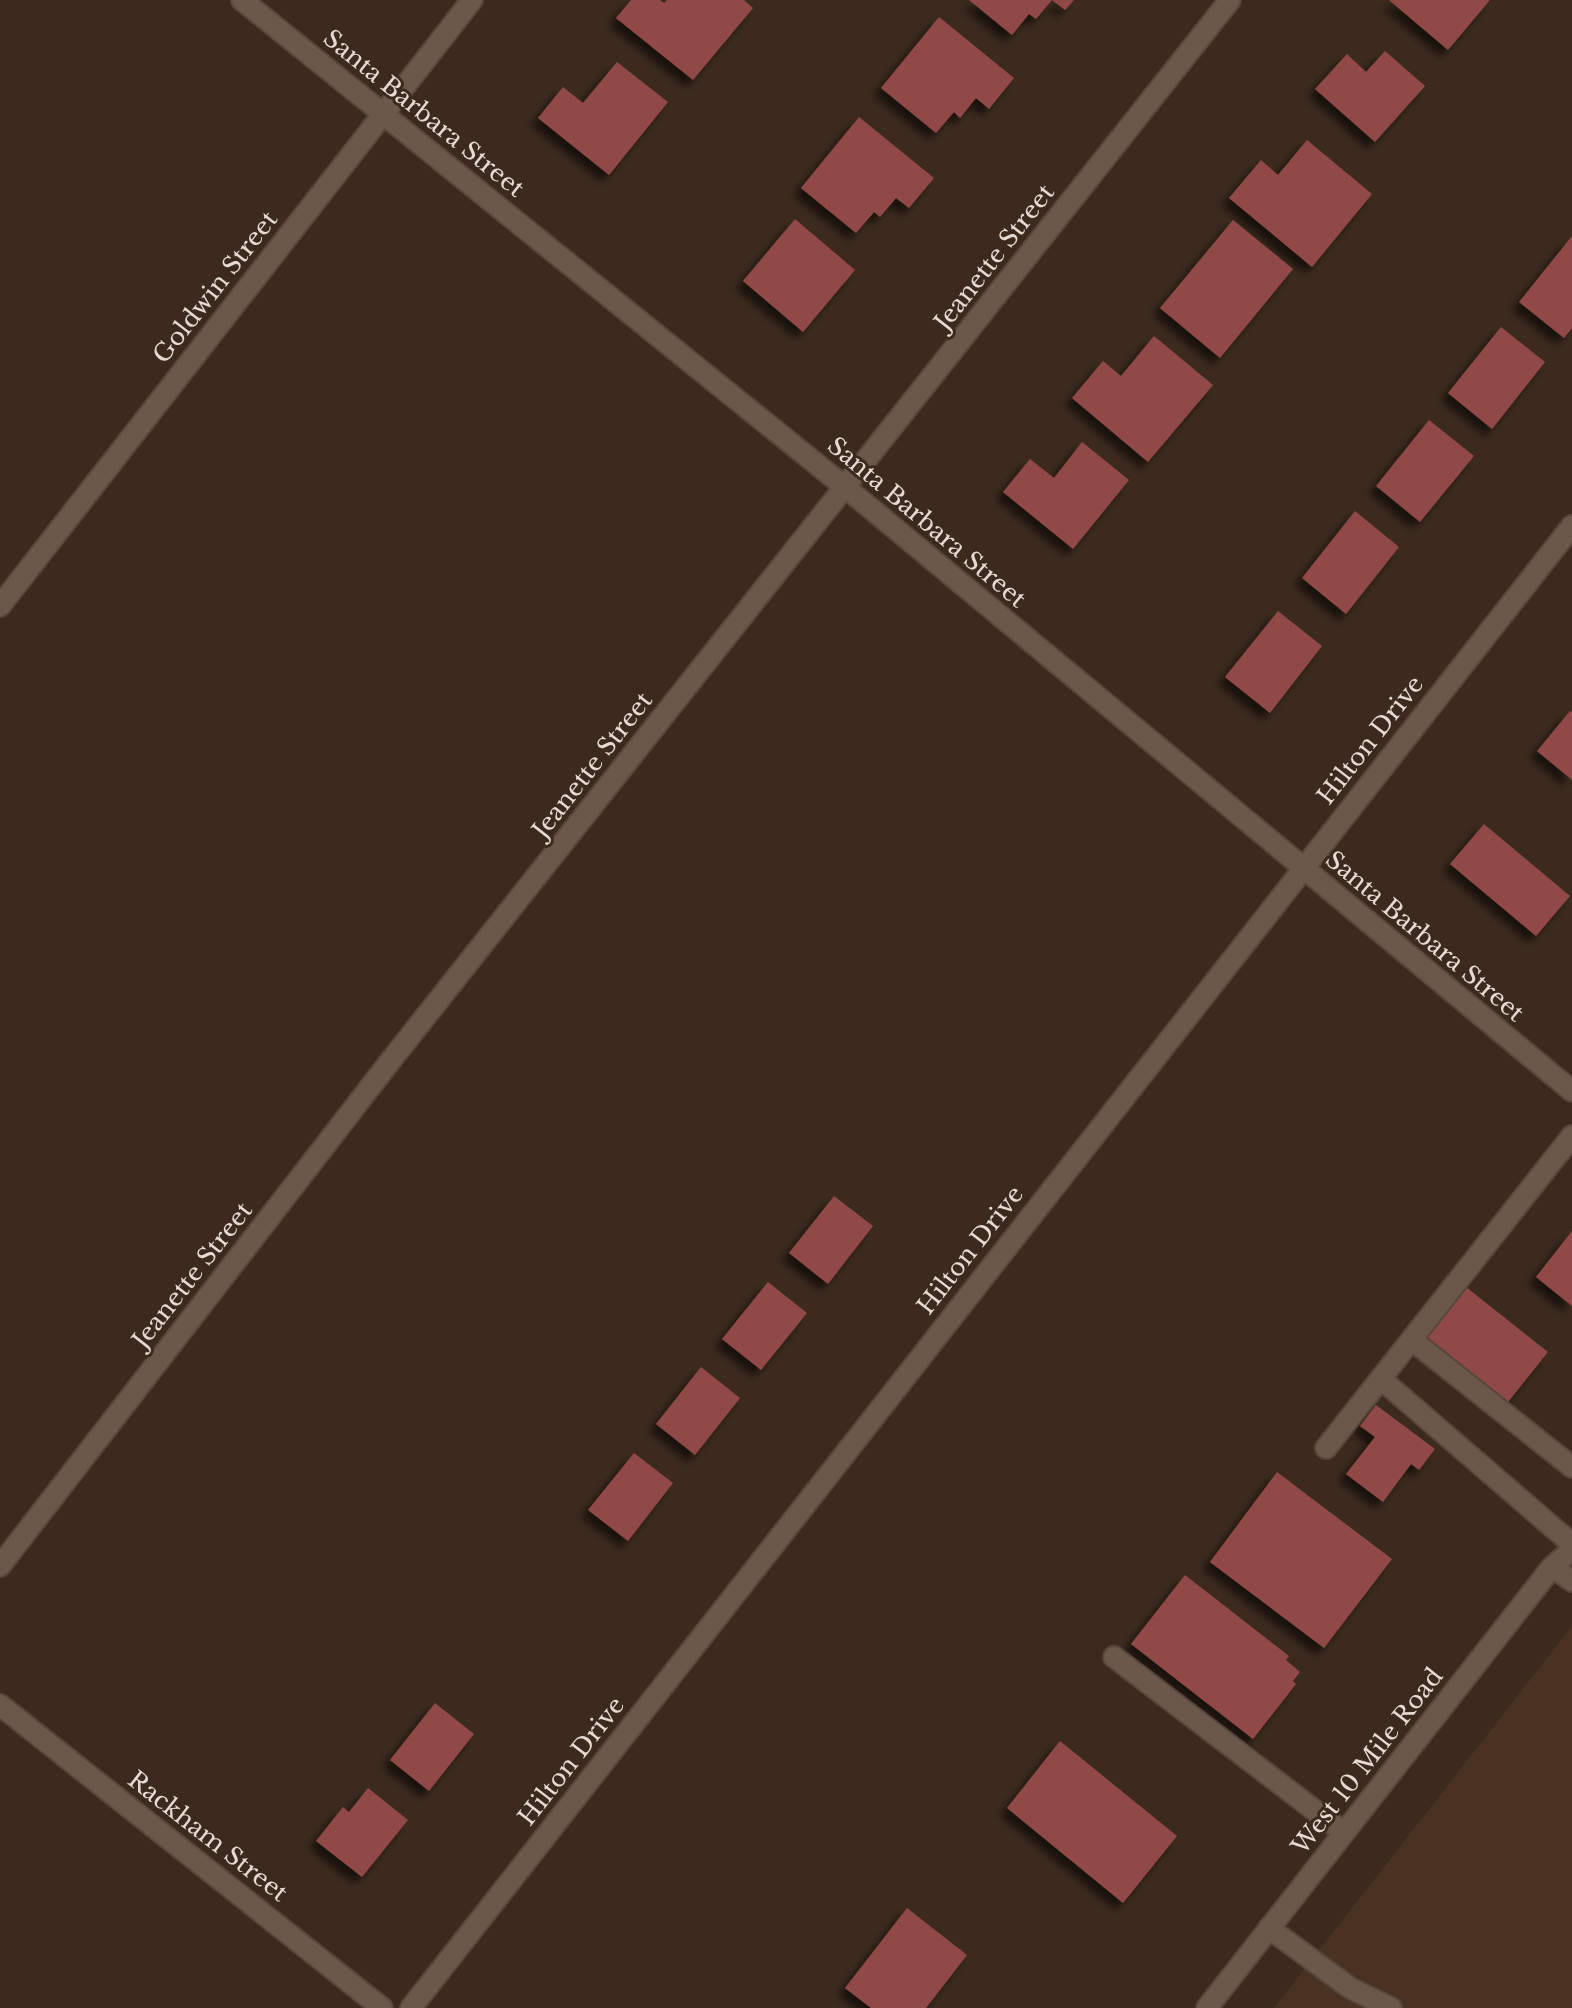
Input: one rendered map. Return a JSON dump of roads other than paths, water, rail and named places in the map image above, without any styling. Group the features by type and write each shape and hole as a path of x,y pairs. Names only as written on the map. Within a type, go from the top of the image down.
{"street":[{"name":"Santa Barbara Street","path":"242,0 845,487 1572,1091"},
{"name":"Goldwin Street","path":"0,606 472,0"},
{"name":"Jeanette Street","path":"0,1566 388,1064 1230,0"},
{"name":"Hilton Drive","path":"411,2008 1572,526"},
{"path":"1326,1448 1572,1136"},
{"path":"1412,1340 1572,1467"},
{"path":"1381,1379 1572,1547"},
{"name":"West 10 Mile Road","path":"1207,2008 1552,1567 1572,1547"},
{"path":"1552,1567 1572,1581"},
{"path":"1114,1657 1343,1832"},
{"name":"Rackham Street","path":"0,1705 382,2008"},
{"path":"1269,1928 1350,1988 1391,2008"}]}
